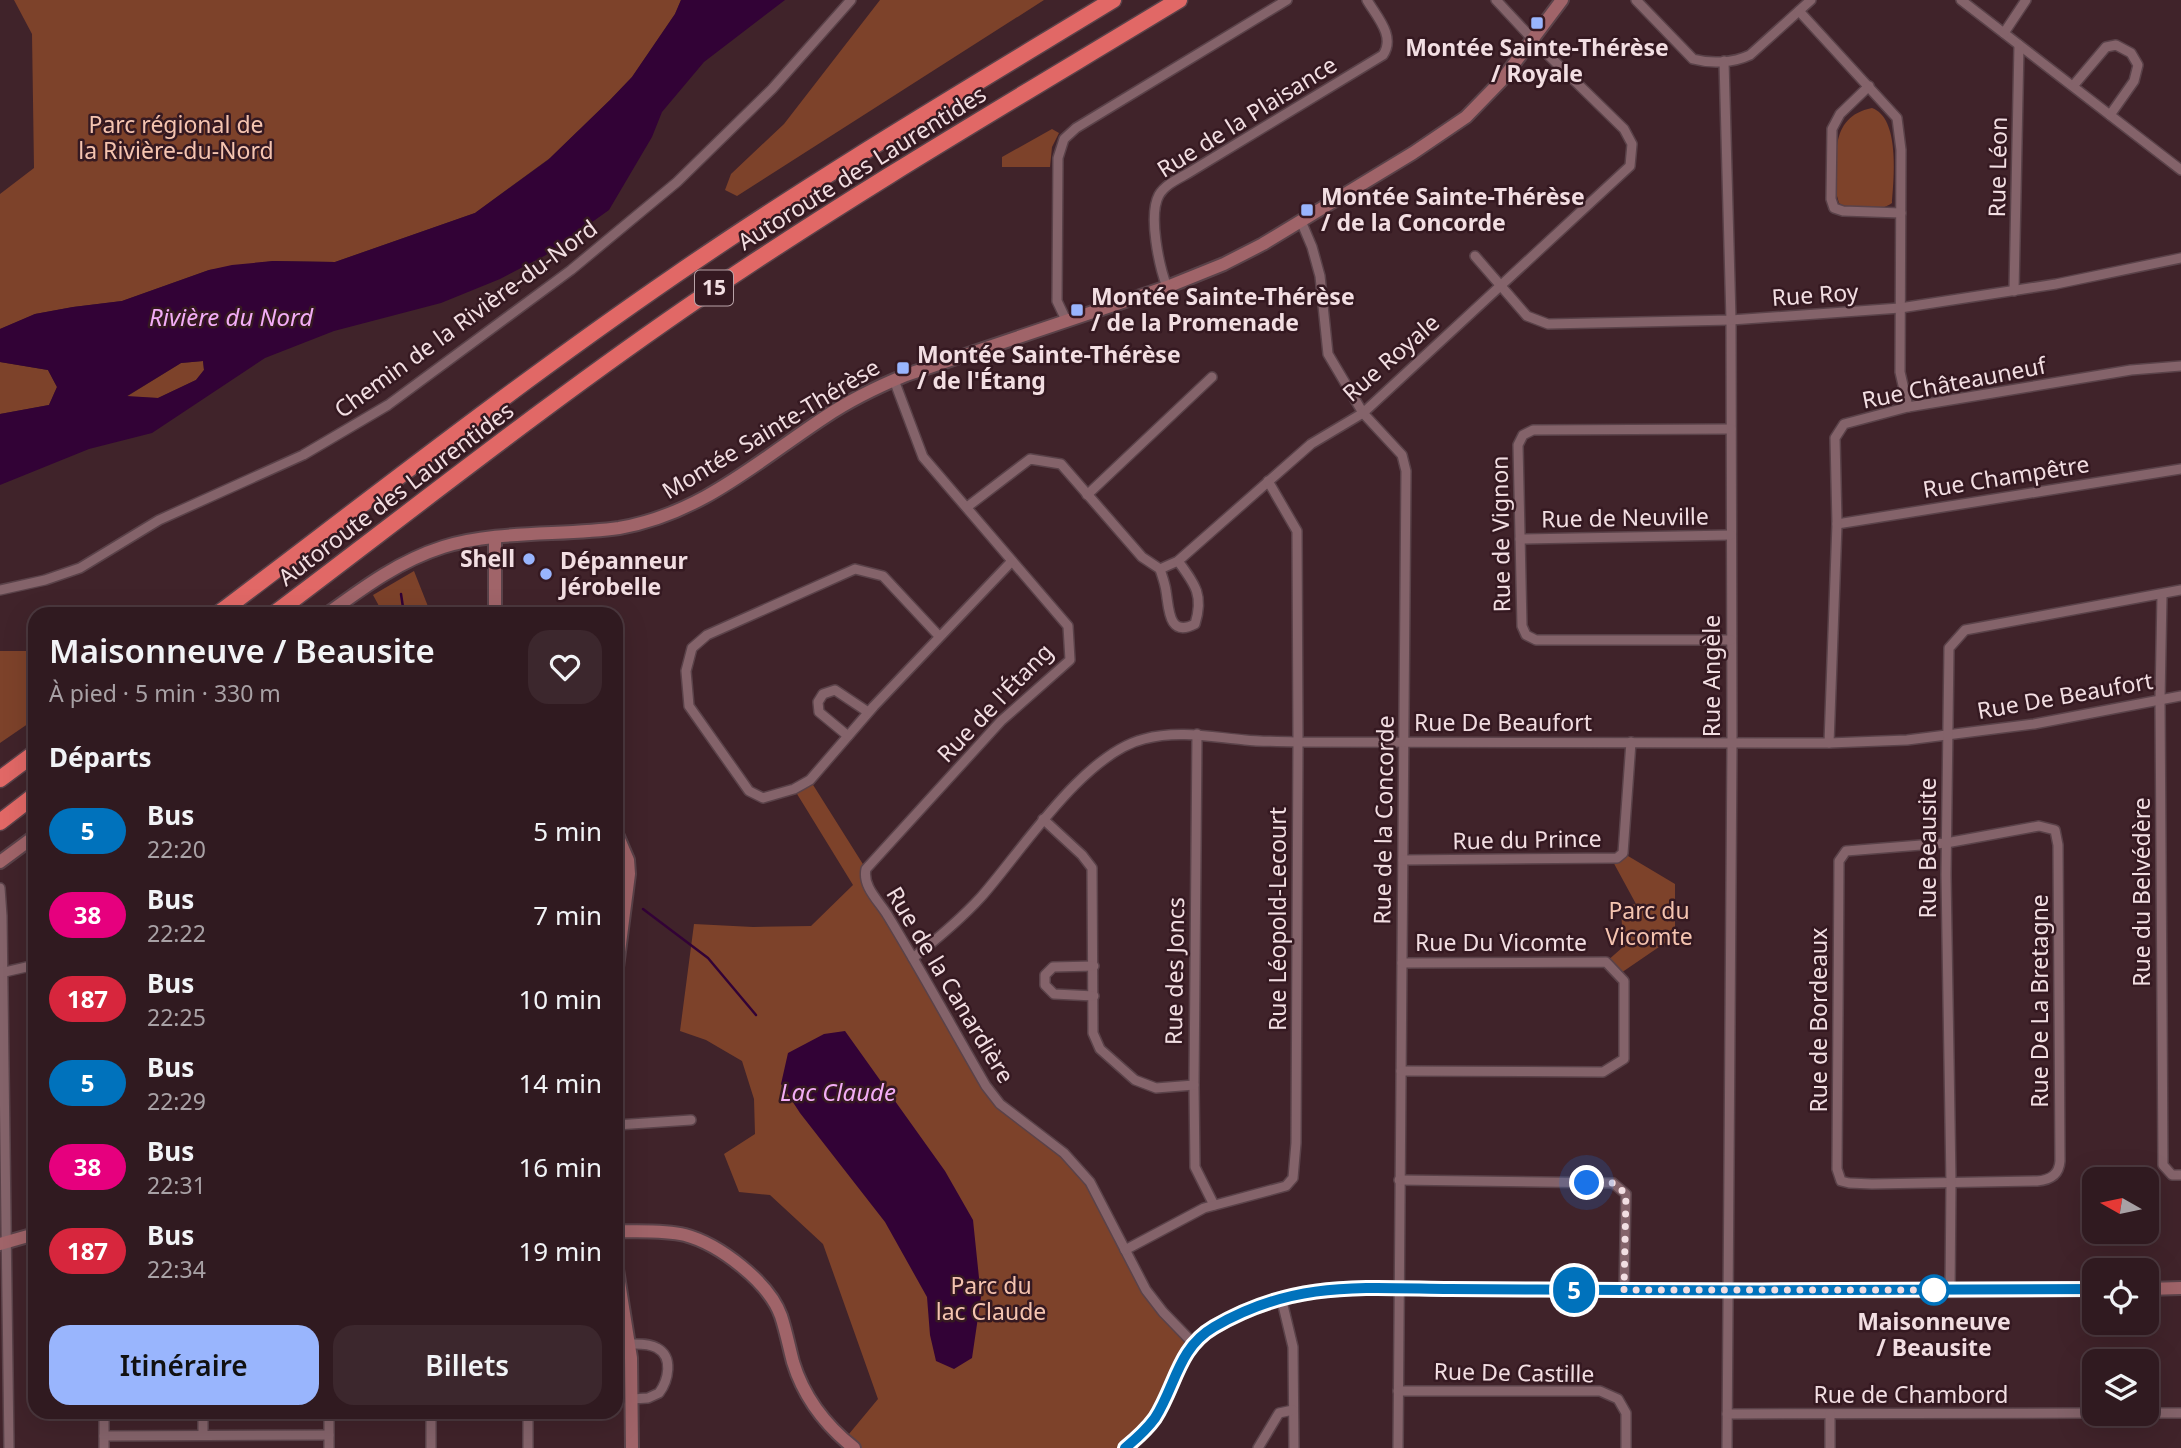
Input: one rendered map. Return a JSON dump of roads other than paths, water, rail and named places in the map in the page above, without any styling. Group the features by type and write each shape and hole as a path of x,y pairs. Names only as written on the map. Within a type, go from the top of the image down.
{"highway":[{"name":"Autoroute des Laurentides","path":"227,607 542,369 675,275 844,164 1113,0"},
{"name":"Autoroute des Laurentides","path":"283,607 568,393 703,296 873,185 1179,0"},
{"path":"0,779 28,758"},
{"path":"0,821 28,800"}],"street":[{"name":"Chemin de la Rivière-du-Nord","path":"0,590 45,580 80,568 159,520 303,455 388,405 571,270 677,182 772,89 850,0"},
{"path":"1067,322 1057,301 1059,154 1066,136 1287,0"},
{"name":"Rue de la Plaisance","path":"1167,287 1158,256 1155,229 1156,207 1160,195 1183,176 1383,55 1387,47 1387,34 1367,0"},
{"name":"Rue Royale","path":"1160,569 1178,561 1311,444 1363,413 1630,166 1632,145 1624,129 1496,0"},
{"name":"Montée Sainte-Thérèse","path":"337,607 370,583 413,559 453,544 619,528 672,514 715,493 850,402 894,380 1167,287 1251,250 1411,155 1458,123 1493,90 1562,0"},
{"path":"1636,0 1693,59 1704,62 1739,60 1750,55 1811,0"},
{"path":"2004,33 2025,0"},
{"path":"1966,1 2019,45 2181,168"},
{"path":"1799,10 1897,118 1901,150 1900,372 1908,407"},
{"name":"Rue Léon","path":"2014,291 2019,45"},
{"path":"2073,86 2106,47 2116,45 2131,53 2138,65 2134,80 2110,115"},
{"name":"Rue Angèle","path":"1724,61 1731,320 1732,742 1727,1448"},
{"path":"1869,86 1839,114 1832,129 1831,200 1834,208 1843,211 1901,213"},
{"name":"Rue de la Concorde","path":"1301,221 1320,276 1328,354 1363,413 1402,455 1406,471 1398,1448"},
{"name":"Rue Roy","path":"1475,256 1527,316 1548,324 1731,320 1900,308 2056,284 2181,258"},
{"name":"Rue Châteauneuf","path":"1829,743 1837,524 1835,438 1844,424 1908,407 2131,370 2181,366"},
{"path":"1087,495 1212,377"},
{"name":"Rue de l'Étang","path":"866,869 1001,721 1070,660 1069,626 923,457 894,380"},
{"name":"Rue de Vignon","path":"1731,429 1532,430 1523,435 1518,445 1522,626 1526,635 1536,640 1731,640"},
{"path":"967,507 1030,459 1061,464 1142,557 1160,569 1171,620 1179,628 1186,628 1195,624 1198,612 1196,585 1178,561"},
{"name":"Rue Champêtre","path":"1837,524 2181,469"},
{"name":"Rue Léopold-Lecourt","path":"1125,1251 1198,1210 1281,1189 1291,1183 1294,1172 1297,531 1268,481"},
{"name":"Rue de Neuville","path":"1520,538 1731,535"},
{"path":"495,538 495,607"},
{"path":"939,636 883,576 855,569 707,635 692,648 686,671 689,706 748,791 763,798 794,789 810,780 868,712 1013,561"},
{"name":"Rue Beausite","path":"1950,1290 1946,842 1949,648 1965,630 2181,590"},
{"name":"Rue du Belvédère","path":"2162,595 2160,699 2163,1165 2172,1175 2181,1175"},
{"path":"848,736 819,712 818,702 823,694 835,690 868,712"},
{"name":"Rue De Beaufort","path":"913,958 946,932 976,902 1043,819 1082,779 1122,747 1142,739 1197,734 1248,741 1298,742 1829,743 1907,740 2034,724 2181,696"},
{"name":"Rue des Joncs","path":"1197,734 1195,1167 1214,1205"},
{"name":"Rue du Prince","path":"1403,860 1617,858 1623,853 1631,742"},
{"path":"1043,819 1082,855 1092,868 1093,1033 1100,1049 1135,1080 1156,1088 1194,1084"},
{"name":"Rue De La Bretagne","path":"1946,842 2039,826 2055,830 2058,845 2060,1167 2052,1177 2044,1181 1951,1183"},
{"path":"0,862 28,841"},
{"name":"Rue de Bordeaux","path":"1946,842 1846,850 1839,861 1837,1169 1839,1178 1849,1183 1951,1183"},
{"path":"623,848 628,860 629,874 623,921"},
{"name":"Rue de la Canardière","path":"866,869 866,883 913,958 986,1086 1000,1104 1064,1153 1090,1182 1146,1290 1193,1343"},
{"path":"0,888 4,1345 9,1448"},
{"name":"Rue Du Vicomte","path":"1401,1071 1603,1072 1623,1059 1624,981 1606,962 1402,963"},
{"path":"1,972 28,966"},
{"path":"1094,966 1053,967 1045,975 1045,985 1054,994 1094,996"},
{"path":"623,1125 691,1120"},
{"path":"1399,1180 1613,1183 1626,1194 1624,1290"},
{"path":"623,1231 671,1233 694,1238 714,1247 755,1279 769,1294 780,1314 794,1363 809,1399 829,1426 854,1448"},
{"path":"3,1243 28,1236"},
{"path":"1125,1448 1153,1420 1193,1343 1224,1322 1259,1305 1281,1297 1319,1290 2082,1289"},
{"path":"2159,1289 2181,1289"},
{"path":"1281,1297 1293,1347 1294,1448"},
{"path":"623,1307 631,1358 632,1448"},
{"path":"629,1344 650,1345 661,1351 667,1362 668,1375 659,1394 632,1399"},
{"name":"Rue De Castille","path":"1398,1391 1600,1391 1618,1399 1626,1413 1626,1448"},
{"path":"1258,1448 1279,1413 1293,1410"},
{"name":"Rue de Chambord","path":"1727,1414 2082,1413"},
{"path":"2159,1413 2181,1413"},
{"path":"1830,1414 1830,1448"},
{"path":"104,1419 104,1448"},
{"path":"203,1419 203,1435"},
{"path":"329,1419 329,1448"},
{"path":"430,1419 431,1448"},
{"path":"528,1419 528,1448"},
{"path":"104,1436 329,1435"}],"water":[{"name":"Rivière du Nord","path":"681,0 785,0 704,62 662,112 652,137 609,210 546,255 500,279 441,303 334,331 265,358 152,433 89,449 0,485 0,414 49,405 57,387 48,370 0,362 0,329 35,314 122,301 209,270 232,265 273,261 335,262 475,213 548,160 610,100 632,77 675,14","holes":["203,361 204,370 196,380 158,398 127,396 181,363"]},
{"name":"Lac Claude","path":"845,1031 945,1171 973,1220 981,1297 972,1358 954,1369 936,1361 930,1335 927,1297 885,1222 800,1113 781,1084 788,1053 824,1034"}],"waterway":[{"path":"401,594 403,607"},
{"path":"643,909 708,958 756,1015"}],"place":[{"name":"Montée Sainte-Thérèse / Royale","path":"1537,23"},
{"name":"Montée Sainte-Thérèse / de la Concorde","path":"1307,210"},
{"name":"Montée Sainte-Thérèse / de la Promenade","path":"1077,310"},
{"name":"Montée Sainte-Thérèse / de l'Étang","path":"903,368"},
{"name":"Shell","path":"529,559"},
{"name":"Dépanneur Jérobelle","path":"546,574"},
{"name":"Maisonneuve / Beausite","path":"1934,1290"}],"park label":[{"name":"Parc régional de la Rivière-du-Nord","path":"176,138"},
{"name":"Parc du Vicomte","path":"1649,924"},
{"name":"Parc du lac Claude","path":"991,1299"}]}
